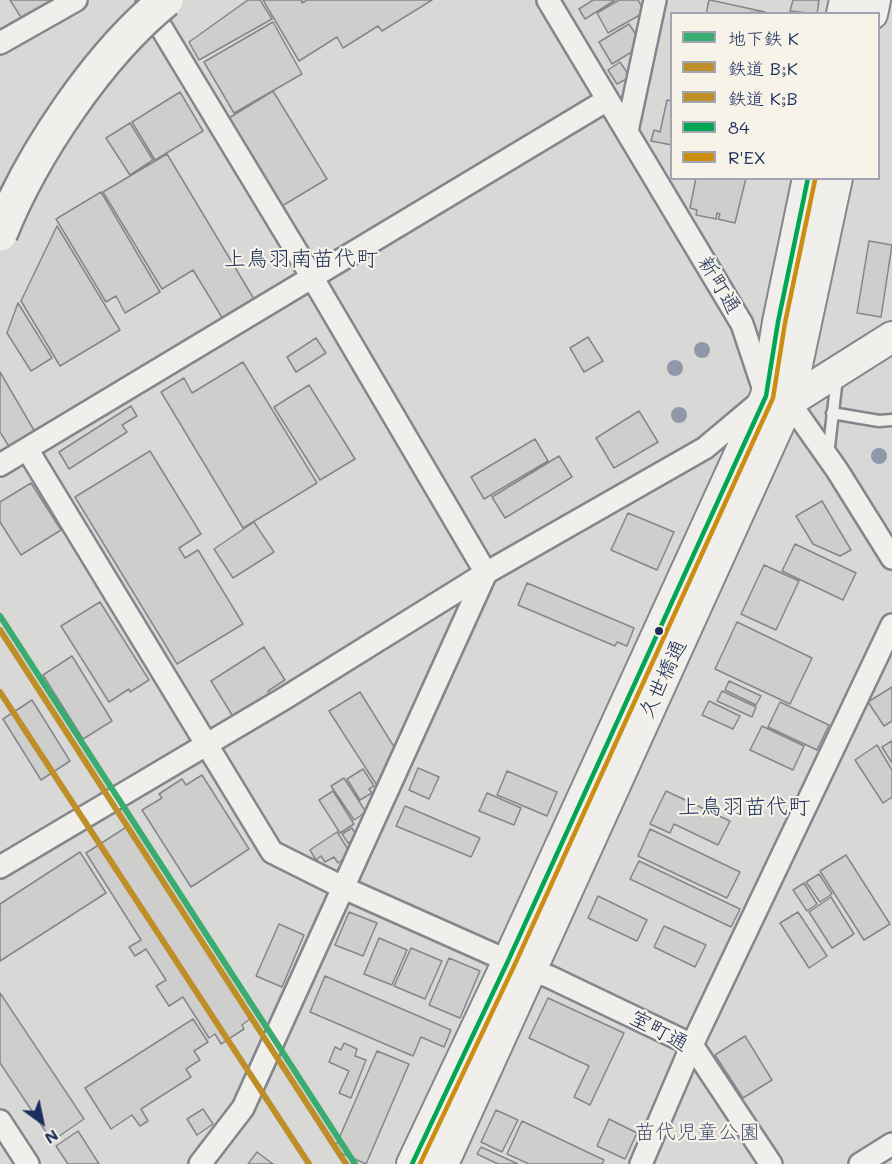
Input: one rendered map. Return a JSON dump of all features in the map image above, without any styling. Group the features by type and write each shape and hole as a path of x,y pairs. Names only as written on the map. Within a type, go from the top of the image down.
{"highway":[{"path":"0,234 39,156 74,103 115,50 166,0"}],"street":[{"path":"0,43 76,0"},
{"path":"145,0 312,277 486,573"},
{"name":"新町通","path":"548,0 742,324 778,399 828,458 892,558"},
{"path":"627,131 656,0"},
{"path":"0,465 607,100"},
{"name":"久世橋通","path":"778,399 778,322 808,180"},
{"name":"久世橋通","path":"412,1164 519,965 778,399 836,180"},
{"path":"0,867 205,746 486,573 705,448 778,399 838,371 892,338"},
{"name":"室町通","path":"27,448 205,746 272,852 344,888 519,965 550,976 692,1045 771,1164"},
{"path":"200,1164 243,1108 486,573"},
{"path":"641,1164 692,1045 892,625"},
{"name":"久世橋通","path":"443,1164 519,965"},
{"path":"0,1121 28,1164"},
{"path":"861,1164 892,1144"}],"lane":[{"path":"828,458 838,371"},
{"path":"832,413 879,421 892,420"}],"shaded area":[{"path":"0,0 892,0 892,1164 0,1164"}],"building":[{"path":"10,0 54,0 55,3 24,22"},
{"path":"248,0 260,0 272,19 199,60 189,42"},
{"path":"263,0 302,0 302,3 307,0 432,0 382,31 378,26 343,48 337,37 299,61"},
{"path":"593,0 615,0 585,19 579,9"},
{"path":"619,0 638,0 645,12 608,33 597,13"},
{"path":"710,0 765,12 706,12"},
{"path":"793,0 819,0 817,12 790,11"},
{"path":"273,22 302,74 234,113 204,62"},
{"path":"629,24 643,45 612,64 599,42"},
{"path":"620,62 630,77 617,84 608,70"},
{"path":"273,91 327,179 282,206 229,118"},
{"path":"180,92 203,131 155,160 132,122"},
{"path":"667,100 670,101 670,145 651,141 654,130 660,132"},
{"path":"130,123 153,160 130,175 106,138"},
{"path":"167,154 257,304 226,324 193,270 162,289 103,192"},
{"path":"696,180 746,180 735,223 718,219 720,214 717,213 716,219 696,215 697,210 690,208"},
{"path":"101,192 160,292 125,313 116,296 106,302 56,219"},
{"path":"57,226 120,330 60,366 21,301"},
{"path":"869,241 892,245 881,317 857,313"},
{"path":"18,303 52,358 31,371 7,333"},
{"path":"588,337 603,361 584,372 570,348"},
{"path":"316,338 326,353 296,372 287,357"},
{"path":"243,362 317,483 243,528 161,392 184,378 192,393"},
{"path":"0,372 35,432 10,448 0,432"},
{"path":"309,385 355,459 320,480 274,407"},
{"path":"131,406 137,416 122,425 127,432 69,469 59,452"},
{"path":"639,411 658,442 614,468 596,438"},
{"path":"535,439 548,461 484,499 471,477"},
{"path":"150,451 201,534 179,548 185,558 198,550 243,624 177,664 75,497"},
{"path":"559,456 572,477 505,518 492,497"},
{"path":"31,483 61,530 21,555 0,522 0,502"},
{"path":"822,501 851,550 840,556 813,544 796,516"},
{"path":"628,513 674,532 657,570 611,550"},
{"path":"254,522 274,552 233,578 214,549"},
{"path":"795,544 856,573 843,600 782,571"},
{"path":"764,565 799,581 776,630 741,614"},
{"path":"527,583 634,628 627,646 617,642 615,646 518,605"},
{"path":"100,602 149,680 109,702 61,626"},
{"path":"737,622 812,658 790,704 715,669"},
{"path":"264,647 285,680 268,691 271,694 234,718 211,681"},
{"path":"72,656 112,721 83,739 43,675"},
{"path":"729,681 761,696 756,705 725,690"},
{"path":"892,687 892,721 884,726 868,702"},
{"path":"722,691 756,707 752,717 717,701"},
{"path":"360,692 396,750 386,778 376,784 329,711"},
{"path":"32,700 70,761 41,780 3,719"},
{"path":"709,701 740,716 733,729 702,715"},
{"path":"780,702 829,725 817,750 768,727"},
{"path":"762,726 804,746 793,770 750,750"},
{"path":"892,741 892,763 882,747"},
{"path":"877,745 892,770 892,797 883,803 855,760"},
{"path":"418,768 439,777 429,799 409,790"},
{"path":"363,769 374,786 369,789 372,793 360,800 347,779"},
{"path":"507,771 557,792 547,816 497,795"},
{"path":"202,775 249,849 191,887 142,810 162,798 159,794 182,779 186,785"},
{"path":"344,778 366,812 354,820 331,786"},
{"path":"333,791 354,824 340,833 319,800"},
{"path":"666,791 730,821 718,845 674,824 670,833 650,824"},
{"path":"487,793 521,808 514,825 479,811"},
{"path":"405,806 480,838 471,857 396,826"},
{"path":"128,826 250,1019 242,1025 244,1029 221,1044 215,1034 209,1038 183,997 169,1006 156,986 166,980 146,949 135,956 129,947 141,940 86,853"},
{"path":"352,828 358,838 348,843 342,834"},
{"path":"650,829 740,872 727,898 638,856"},
{"path":"337,832 351,854 338,863 334,857 325,862 321,856 316,860 310,850"},
{"path":"80,852 106,893 0,961 0,904"},
{"path":"846,855 890,924 864,940 820,871"},
{"path":"639,861 740,909 731,927 630,879"},
{"path":"819,874 832,894 820,902 806,882"},
{"path":"804,883 817,904 807,911 793,890"},
{"path":"598,896 647,920 637,941 588,918"},
{"path":"831,897 854,934 832,948 809,912"},
{"path":"349,912 377,923 363,956 335,945"},
{"path":"798,912 827,956 809,968 780,923"},
{"path":"279,924 304,935 282,987 256,976"},
{"path":"664,926 706,945 695,967 654,947"},
{"path":"379,938 407,950 392,985 364,974"},
{"path":"411,948 442,961 425,999 394,986"},
{"path":"449,958 480,971 460,1018 429,1005"},
{"path":"325,976 451,1030 444,1047 421,1037 413,1056 310,1012"},
{"path":"0,993 84,1119 52,1141 0,1063"},
{"path":"548,998 624,1033 590,1105 574,1097 589,1066 529,1038"},
{"path":"193,1019 208,1042 194,1051 200,1060 186,1069 191,1077 141,1109 148,1121 140,1126 132,1115 111,1129 85,1088"},
{"path":"745,1036 772,1080 743,1098 715,1055"},
{"path":"344,1043 357,1049 355,1056 366,1060 351,1098 339,1093 349,1071 329,1062 335,1047 341,1050"},
{"path":"377,1051 409,1064 366,1164 334,1150"},
{"path":"203,1109 213,1124 197,1135 187,1119"},
{"path":"496,1110 518,1120 502,1152 481,1142"},
{"path":"609,1119 637,1133 625,1159 597,1146"},
{"path":"522,1121 604,1160 602,1164 529,1164 507,1154"},
{"path":"78,1131 99,1164 68,1164 56,1146"},
{"path":"481,1147 518,1164 498,1164 477,1154"},
{"path":"257,1152 273,1164 248,1164"}],"metro line":[{"name":"K","path":"0,616 355,1164"}],"rail line":[{"name":"B;K","path":"0,630 346,1164"},
{"name":"K;B","path":"0,692 309,1164"}],"transit line":[{"name":"84","path":"412,1164 508,961 766,396 778,322 808,180"},
{"name":"R'EX","path":"420,1164 515,964 773,398 785,323 815,180"}],"district":[{"name":"上鳥羽南苗代町","path":"301,259"},
{"name":"上鳥羽苗代町","path":"744,807"}],"park label":[{"name":"苗代児童公園","path":"697,1133"}]}
